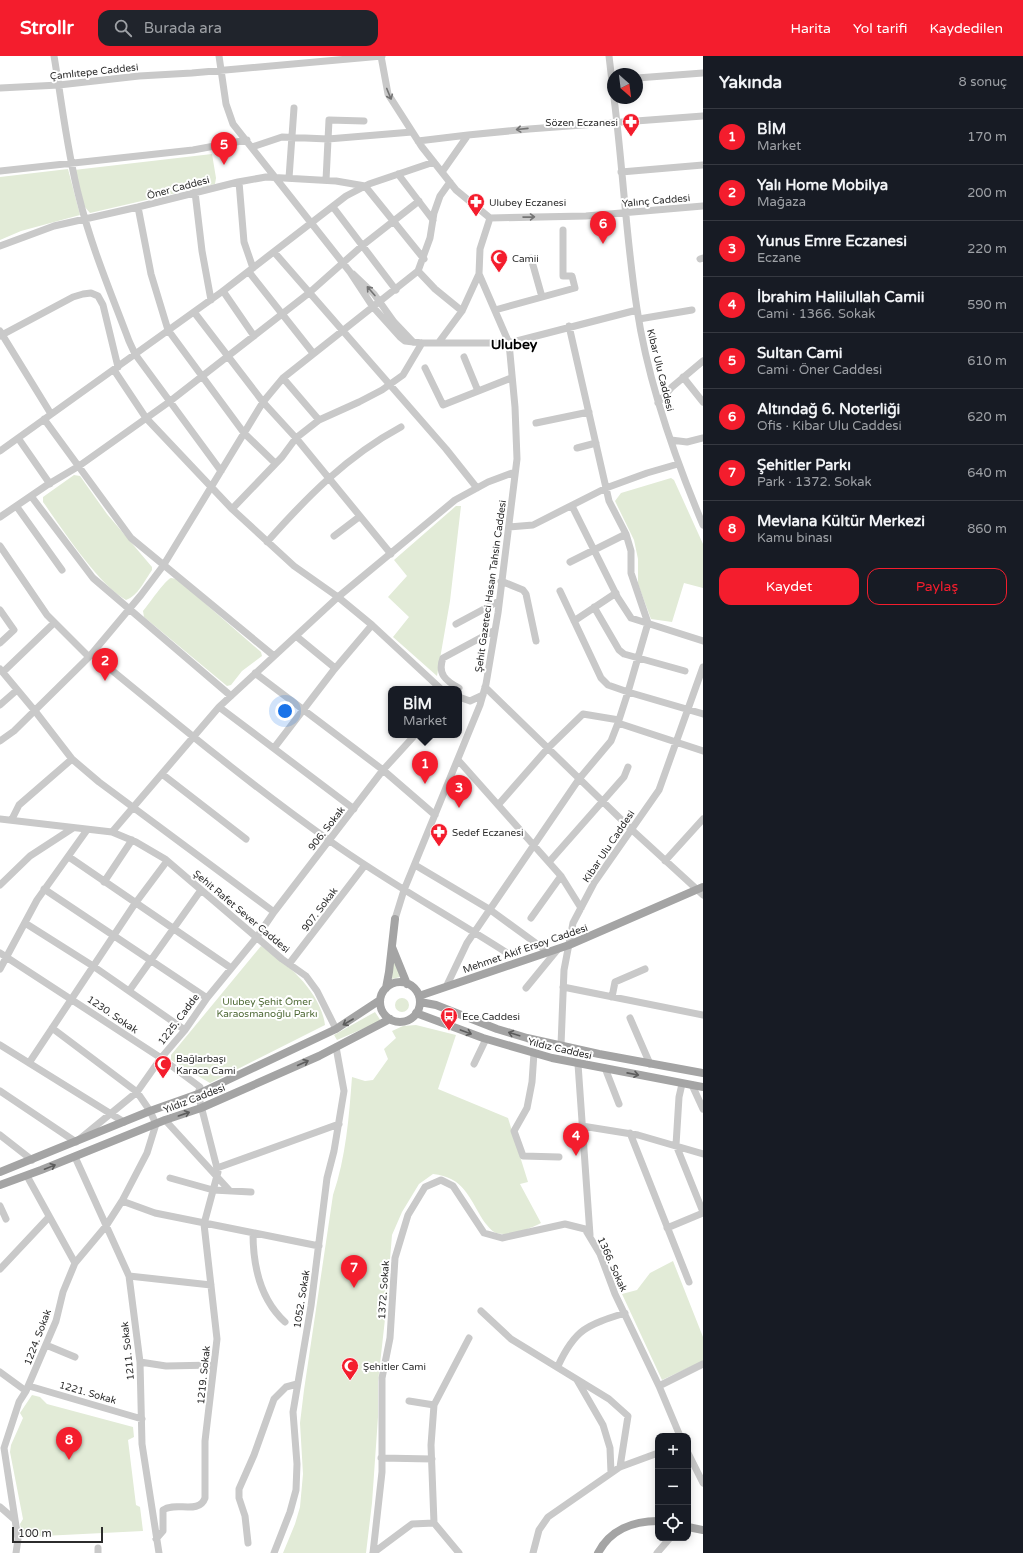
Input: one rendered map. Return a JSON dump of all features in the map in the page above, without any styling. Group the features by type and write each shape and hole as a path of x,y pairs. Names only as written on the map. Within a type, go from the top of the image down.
{"main road":[{"name":"Mehmet Akif Ersoy Caddesi","path":"419,999 447,985 569,945 701,891"},
{"name":"Şehit Gazeteci Hasan Tahsin Caddesi","path":"386,988 395,919"},
{"name":"Şehit Gazeteci Hasan Tahsin Caddesi","path":"392,947 407,984"},
{"path":"390,1019 382,1011 380,1000 386,988 396,982 407,984 416,990 419,999 416,1013"},
{"name":"Yıldız Caddesi","path":"419,999 497,1029 527,1038 650,1064 703,1073"},
{"name":"Yıldız Caddesi","path":"0,1172 150,1111 198,1094 336,1029 380,1000"},
{"name":"Yıldız Caddesi","path":"0,1185 27,1176 165,1120 201,1108 336,1047 390,1019 402,1022 412,1017 416,1013 486,1039 534,1053 578,1064 703,1087"},
{"path":"598,1553 603,1544 621,1529 639,1522 655,1521"},
{"path":"691,1528 703,1530"}],"street":[{"path":"54,56 71,164 93,248 135,354 221,471"},
{"path":"219,56 226,104 233,124 344,264 373,307 395,333 405,341 422,343 509,343 569,326 637,310"},
{"path":"381,56 388,94 418,141 456,190 490,218 480,249 479,274 462,311 439,342"},
{"name":"Çamlıtepe Caddesi","path":"0,88 59,85 139,76 381,56"},
{"path":"609,56 610,68"},
{"path":"643,78 703,73"},
{"name":"Kibar Ulu Caddesi","path":"615,104 625,213 637,310 658,403 678,464 703,525"},
{"path":"290,178 294,108"},
{"path":"418,141 529,129 617,124 703,116"},
{"path":"326,180 329,120 364,121"},
{"path":"252,147 282,137 328,139 412,132"},
{"path":"442,172 468,135"},
{"path":"0,171 193,150 247,140"},
{"path":"0,451 211,300 333,207 364,186 434,162"},
{"path":"621,172 703,165"},
{"path":"398,174 433,220"},
{"name":"Öner Caddesi","path":"0,246 54,226 138,208 195,192 266,177 326,180 364,186"},
{"path":"239,182 244,242 251,270 313,353"},
{"path":"1,738 35,711 91,656 118,624 128,609 163,566 263,402 283,378 313,353 343,332 396,290 418,271 424,259 440,196 450,182"},
{"path":"364,186 424,259"},
{"path":"195,192 202,250 211,300"},
{"path":"0,518 31,496 79,466 169,402 309,293 344,264 363,245 419,201"},
{"name":"Yalınç Caddesi","path":"490,218 625,213 703,206"},
{"path":"333,207 396,290"},
{"path":"138,208 151,274 168,330 244,433 275,463"},
{"path":"496,310 574,288 572,276 563,276 563,230"},
{"path":"274,252 390,384 469,476 477,488"},
{"path":"531,258 542,297"},
{"path":"418,271 435,289 462,311"},
{"path":"350,272 366,286 380,302 394,322 413,342"},
{"name":"Şehit Gazeteci Hasan Tahsin Caddesi","path":"395,919 404,890 458,760 483,695 495,630 509,527 517,459 515,407 511,378 509,343 496,310 479,274"},
{"path":"223,291 254,336"},
{"path":"52,414 1,334 73,297 91,293 98,296 103,305 116,368 146,418 211,488 267,542 294,566 338,597 372,625 438,686"},
{"path":"639,319 692,310"},
{"path":"194,312 263,402 296,438 359,517 391,554"},
{"path":"447,985 467,943 489,909 579,779 611,742 628,692 648,623 631,573 631,551 626,534 609,501 569,326"},
{"path":"232,509 282,457 296,438 319,420 359,402 403,375 422,343"},
{"path":"464,357 478,391"},
{"path":"658,403 683,377 703,362"},
{"path":"425,368 443,406 511,378"},
{"path":"683,377 703,402"},
{"path":"283,378 319,420"},
{"path":"536,423 589,412"},
{"path":"44,419 132,538 163,566 274,656"},
{"path":"267,542 329,478 373,442 401,427"},
{"path":"18,438 50,484"},
{"path":"670,440 687,442 703,438"},
{"path":"577,448 596,443"},
{"path":"509,527 533,525 606,488 647,473 678,464"},
{"path":"112,832 231,696 338,597 456,500 477,488 515,472"},
{"path":"31,496 93,578 231,696"},
{"path":"572,506 616,593 631,618 703,641"},
{"path":"17,507 62,570"},
{"path":"334,536 359,517"},
{"path":"570,562 626,534"},
{"path":"0,546 47,615 91,656 329,841 364,865 507,953"},
{"path":"501,581 523,590 526,594 536,641"},
{"path":"560,591 601,678 608,686 703,714"},
{"path":"574,621 616,593"},
{"path":"456,624 499,601"},
{"path":"594,608 619,650 638,658 685,671"},
{"path":"0,610 14,630 0,643"},
{"path":"54,623 1,671 35,711 72,759 274,912"},
{"path":"274,748 335,668 372,625"},
{"path":"456,686 445,679 442,675 440,665 443,658 495,630"},
{"path":"296,636 335,668"},
{"name":"Kibar Ulu Caddesi","path":"561,1045 564,970 574,923 594,883 659,790 688,709 702,675 703,667"},
{"path":"255,674 302,711 383,770 435,815"},
{"path":"485,687 631,829 665,861 701,891"},
{"path":"0,705 17,690"},
{"path":"462,698 470,701 483,695"},
{"path":"220,708 354,809"},
{"path":"498,805 548,748 583,714 618,722 703,751"},
{"name":"906. Sokak","path":"257,937 274,912 383,770 412,738"},
{"path":"12,819 19,805 72,759"},
{"path":"458,760 561,876 581,908"},
{"path":"549,862 624,778 628,767"},
{"path":"162,774 246,839"},
{"name":"Şehit Rafet Sever Caddesi","path":"1,820 12,819 86,830 112,832 132,840 167,862 289,964 306,976 317,991 336,1029"},
{"path":"665,861 703,819"},
{"path":"0,885 30,856 73,828"},
{"path":"0,969 3,955 25,922 44,889 86,830"},
{"path":"104,882 132,840"},
{"path":"68,857 173,927 231,968"},
{"path":"29,1063 114,935 167,862"},
{"name":"907. Sokak","path":"289,964 364,865"},
{"path":"415,865 489,909 548,952"},
{"path":"530,918 561,876"},
{"path":"44,889 206,998"},
{"path":"129,991 150,959 201,890"},
{"path":"25,922 93,966 185,1030"},
{"name":"1225. Cadde","path":"76,1142 137,1092 161,1058 185,1030 206,998 257,937"},
{"path":"526,988 558,949"},
{"name":"1230. Sokak","path":"3,955 72,998 161,1058 200,1087 198,1094"},
{"path":"612,997 615,982 645,969"},
{"path":"563,987 703,1015"},
{"path":"630,1018 650,1064"},
{"path":"52,1028 137,1092 150,1111 156,1124"},
{"path":"474,1064 486,1039"},
{"path":"0,1045 124,1122"},
{"name":"1052. Sokak","path":"274,1553 290,1512 296,1490 297,1464 293,1412 319,1246 327,1178 339,1124 344,1091 336,1047"},
{"path":"534,1053 532,1082 527,1108 514,1131 523,1156 559,1157"},
{"name":"1366. Sokak","path":"578,1064 590,1237 600,1254 679,1433"},
{"path":"605,1068 619,1104"},
{"path":"667,1228 703,1212 676,1145 679,1097 682,1084"},
{"path":"692,1085 703,1109"},
{"path":"0,1092 76,1142"},
{"name":"1219. Sokak","path":"156,1539 163,1531 163,1510 170,1507 196,1506 204,1501 205,1442 217,1339 204,1224 214,1190 217,1177 217,1168 198,1094"},
{"path":"165,1120 230,1191"},
{"name":"1224. Sokak","path":"16,1553 18,1538 4,1471 2,1446 19,1402 27,1389 56,1321 63,1292 75,1263 106,1226 122,1201 147,1153 156,1124"},
{"path":"217,1168 339,1124"},
{"path":"582,1126 630,1133 703,1154"},
{"path":"630,1133 689,1282"},
{"path":"0,1135 32,1160"},
{"name":"1211. Sokak","path":"75,1157 129,1276 140,1362 142,1444 159,1553"},
{"path":"27,1176 75,1263"},
{"path":"170,1178 214,1190 251,1192"},
{"name":"1372. Sokak","path":"373,1553 382,1472 382,1378 390,1338 395,1258 408,1215 425,1187 441,1180 453,1186 484,1233 502,1238 565,1224 585,1229 590,1237"},
{"path":"122,1201 155,1213 319,1246"},
{"path":"0,1206 6,1219"},
{"path":"0,1269 50,1217"},
{"path":"253,1233 256,1266 264,1294 274,1311 285,1322"},
{"path":"129,1276 211,1285"},
{"path":"481,1311 511,1339 558,1366 609,1399 628,1416 620,1467"},
{"path":"558,1366 566,1348 578,1334 595,1323 625,1313"},
{"path":"458,1553 434,1523 432,1459 434,1405 469,1338"},
{"path":"46,1345 75,1357"},
{"path":"140,1362 166,1366 214,1365"},
{"path":"659,1386 703,1364"},
{"path":"0,1372 27,1389"},
{"path":"576,1378 603,1425 610,1448 611,1473"},
{"path":"248,1543 245,1516 239,1498 239,1489 254,1455 274,1399 286,1387 297,1384"},
{"name":"1221. Sokak","path":"27,1389 142,1418"},
{"path":"410,1401 434,1405"},
{"path":"534,1553 538,1530 548,1516 620,1467 655,1454"},
{"path":"381,1458 432,1459"},
{"path":"691,1459 703,1483"},
{"path":"0,1507 14,1519"},
{"path":"373,1553 412,1524 434,1523"},
{"path":"657,1553 667,1541"}],"green space":[{"path":"212,154 216,178 215,184 90,213 84,206 74,170"},
{"path":"68,169 80,215 21,231 0,240 0,177"},
{"path":"74,475 80,476 107,514 152,567 152,570 138,591 126,600 104,582 82,556 43,502 43,497"},
{"path":"671,478 674,480 703,544 703,588 684,583 672,622 651,619 638,584 638,559 634,540 615,501 621,493"},
{"path":"456,506 461,506 450,601 437,676 393,637 409,617 388,597 407,576 394,560"},
{"path":"171,578 177,579 261,652 262,656 242,671 231,685 227,686 144,617 143,611 161,587"},
{"name":"Ulubey Şehit Ömer Karaosmanoğlu Parkı","path":"261,946 282,961 302,980 317,1002 325,1025 210,1083 171,1060 171,1055"},
{"path":"393,956 400,977 392,979"},
{"path":"402,998 407,1000 409,1005 407,1010 402,1012 397,1010 395,1005 397,1000"},
{"path":"375,1012 381,1021 337,1040 334,1035"},
{"path":"416,1025 456,1035 438,1089 508,1118 528,1182 520,1184 541,1223 525,1230 513,1233 496,1233 490,1229 483,1220 469,1196 452,1179 433,1174 419,1184 402,1212 392,1235 378,1382 378,1417 372,1503 366,1553 283,1553 295,1524 300,1507 303,1474 300,1423 333,1195 341,1166 346,1137 352,1077 365,1081 373,1080 388,1059 384,1049 396,1038 392,1031 403,1026"},
{"path":"673,1261 703,1337 703,1361 662,1380 622,1294 637,1290 650,1273"},
{"path":"32,1395 40,1397 47,1404 133,1427 134,1437 128,1440 136,1505 140,1507 143,1531 23,1537 20,1524 23,1519 10,1452 11,1445 23,1418 20,1413"}],"place":[{"name":"Sözen Eczanesi","path":"631,137"},
{"name":"Sultan Cami","path":"224,165"},
{"name":"Ulubey Eczanesi","path":"476,217"},
{"name":"Altındağ 6. Noterliği","path":"603,244"},
{"name":"Camii","path":"499,273"},
{"name":"Yalı Home Mobilya","path":"105,681"},
{"name":"BİM","path":"425,784"},
{"name":"Yunus Emre Eczanesi","path":"459,808"},
{"name":"Sedef Eczanesi","path":"439,847"},
{"name":"Ece Caddesi","path":"449,1031"},
{"name":"Bağlarbaşı Karaca Cami","path":"163,1079"},
{"name":"İbrahim Halilullah Camii","path":"576,1156"},
{"name":"Şehitler Parkı","path":"354,1288"},
{"name":"Şehitler Cami","path":"350,1381"},
{"name":"Mevlana Kültür Merkezi","path":"69,1460"}],"district":[{"name":"Ulubey","path":"514,344"}]}
